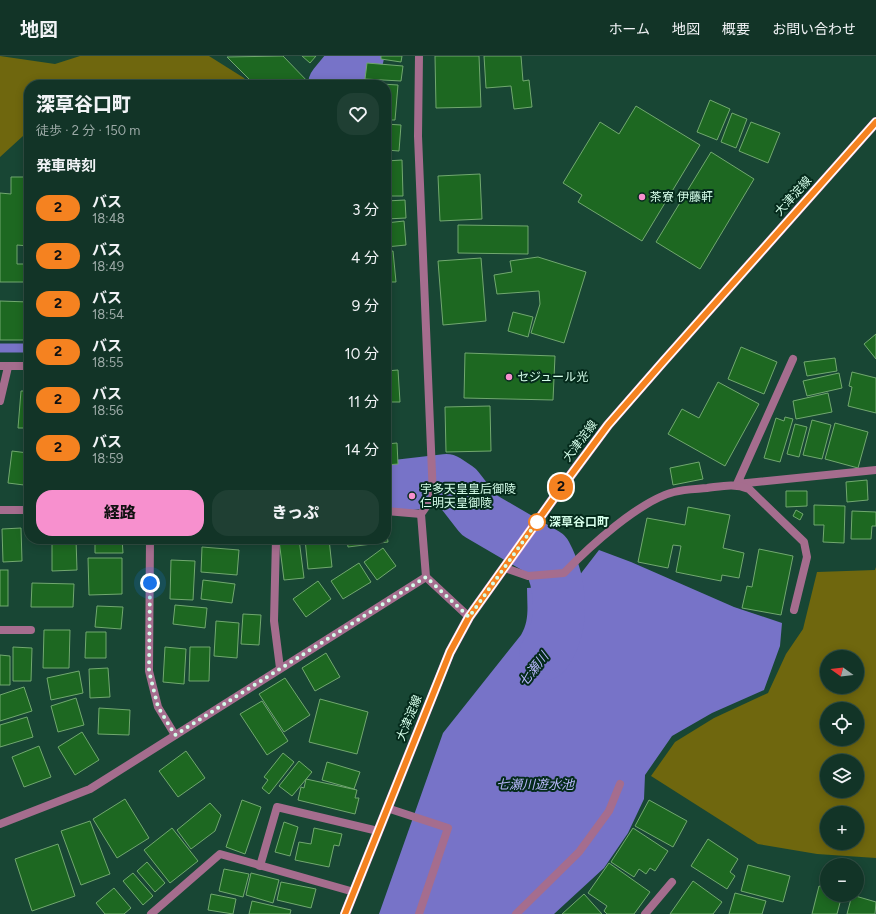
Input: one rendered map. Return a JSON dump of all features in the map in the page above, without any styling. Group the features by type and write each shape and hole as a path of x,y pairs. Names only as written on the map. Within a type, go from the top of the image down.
{"main road":[{"name":"大津淀線","path":"345,914 450,652 469,617 608,425 876,122"}],"street":[{"path":"419,56 418,136 434,497 421,514 426,577 469,617"},
{"path":"737,484 793,359"},
{"path":"0,401 4,366 24,366"},
{"path":"505,568 528,576 564,573 584,552 618,524 649,503 673,492 876,470"},
{"path":"737,484 749,489 804,542 807,557 794,610"},
{"path":"0,510 24,510"},
{"path":"391,511 421,514"},
{"path":"150,544 149,671 158,707 175,735"},
{"path":"276,544 274,621 280,668"},
{"path":"0,824 90,789 426,577"},
{"path":"0,630 31,630"},
{"path":"516,914 579,852 608,812 620,784"},
{"path":"260,866 277,807 378,831"},
{"path":"387,808 448,828 419,914"},
{"path":"151,914 220,854 354,892"},
{"path":"645,914 672,882"}],"shaded area":[{"path":"0,56 55,64 80,56 209,56 245,80 24,80 24,136 0,157"},
{"path":"876,567 876,858 817,854 758,844 651,776 675,742 714,718 768,693 786,654 803,629 817,572 875,570"}],"water":[{"name":"七瀬川遊水池","path":"599,550 631,562 734,607 782,623 780,646 764,690 712,713 672,736 645,775 644,799 628,833 604,868 554,914 379,914 443,733 521,635 527,618 527,588 572,585"}],"building":[{"path":"283,56 306,80 250,80 227,57"},
{"path":"302,56 316,56 310,63"},
{"path":"381,56 402,56 401,62 381,59"},
{"path":"435,56 479,56 481,107 436,108"},
{"path":"484,56 521,56 523,81 529,80 532,107 514,109 511,86 486,88"},
{"path":"367,63 403,66 401,81 365,79"},
{"path":"391,85 398,85 395,120 391,120"},
{"path":"710,100 730,109 717,140 697,132"},
{"path":"636,106 700,145 642,241 578,202 582,195 563,183 600,122 619,134"},
{"path":"732,113 747,119 736,148 721,142"},
{"path":"751,122 780,133 768,163 739,151"},
{"path":"391,124 401,125 399,151 391,150"},
{"path":"711,152 754,179 700,269 656,242"},
{"path":"402,160 403,196 391,196 391,161"},
{"path":"480,174 482,219 440,221 438,176"},
{"path":"11,177 24,177 24,246 17,245 17,264 24,264 24,282 0,282 0,193 11,194"},
{"path":"405,200 406,218 391,219 391,201"},
{"path":"404,221 406,245 391,246 391,222"},
{"path":"458,225 528,226 528,254 458,253"},
{"path":"391,251 393,251 396,282 391,282"},
{"path":"538,257 586,272 564,343 531,333 540,304 539,291 497,294 494,275 512,272 510,261"},
{"path":"481,258 486,321 443,325 438,261"},
{"path":"0,301 24,302 24,340 0,340"},
{"path":"513,312 533,317 528,337 508,331"},
{"path":"876,334 876,359 864,344"},
{"path":"741,347 777,362 764,394 728,379"},
{"name":"セジュール光","path":"465,353 555,356 553,400 464,398"},
{"path":"835,358 837,371 807,376 804,362"},
{"path":"398,370 400,402 391,402 391,371"},
{"path":"852,372 876,378 876,413 848,406 852,387 849,386"},
{"path":"839,373 842,388 807,396 803,381"},
{"path":"718,382 759,404 725,466 668,434 682,409 699,418"},
{"path":"21,391 24,391 24,428 18,428"},
{"path":"828,393 832,412 796,419 793,401"},
{"path":"490,406 491,451 446,452 445,407"},
{"path":"785,417 793,419 780,462 764,458 776,418 784,421"},
{"path":"812,420 831,425 822,459 803,455"},
{"path":"835,423 868,432 858,468 825,459"},
{"path":"795,424 807,427 799,457 787,454"},
{"path":"397,443 398,464 391,465 391,444"},
{"path":"12,451 24,452 24,485 8,483"},
{"path":"699,462 703,479 673,485 670,468"},
{"path":"867,480 868,500 847,502 846,482"},
{"path":"786,491 807,491 807,506 786,507"},
{"path":"814,505 845,506 844,543 823,542 824,525 814,525"},
{"path":"688,507 730,515 723,548 744,553 739,578 722,575 721,581 676,572 681,546 673,545 668,568 638,562 647,518 685,525"},
{"path":"796,510 803,514 800,520 793,516"},
{"path":"852,511 876,512 876,526 872,526 871,539 851,539"},
{"path":"21,528 22,561 3,562 2,529"},
{"path":"52,544 76,544 77,570 52,571"},
{"path":"95,544 122,544 123,553 95,553"},
{"path":"280,544 300,544 304,578 284,580"},
{"path":"306,544 330,544 332,567 308,569"},
{"path":"348,544 372,544 348,547"},
{"path":"202,547 239,550 237,575 201,572"},
{"path":"383,548 396,566 377,580 364,562"},
{"path":"759,549 793,556 781,615 742,608 747,586 752,587"},
{"path":"88,558 122,558 122,594 89,595"},
{"path":"171,560 195,561 193,600 170,599"},
{"path":"359,563 371,582 343,599 331,581"},
{"path":"0,570 8,570 8,606 0,606"},
{"path":"203,580 235,584 232,603 201,599"},
{"path":"318,581 331,599 306,617 293,599"},
{"path":"32,583 74,584 73,607 31,607"},
{"path":"175,605 207,608 205,628 173,624"},
{"path":"97,606 123,607 121,629 95,627"},
{"path":"243,614 261,615 259,645 241,644"},
{"path":"216,621 239,623 237,658 214,656"},
{"path":"44,630 70,630 69,668 43,668"},
{"path":"86,632 106,632 106,658 85,658"},
{"path":"13,647 32,648 31,681 13,681"},
{"path":"165,647 186,649 184,684 163,682"},
{"path":"190,647 210,647 209,681 189,681"},
{"path":"326,653 340,677 315,691 302,668"},
{"path":"0,655 10,656 10,685 0,685"},
{"path":"108,668 110,697 90,698 89,669"},
{"path":"79,671 83,693 51,700 47,678"},
{"path":"285,678 310,715 284,732 259,694"},
{"path":"24,687 32,711 0,721 0,695"},
{"path":"76,698 84,725 58,732 51,706"},
{"path":"320,699 368,712 357,754 309,742"},
{"path":"262,701 288,741 267,755 240,714"},
{"path":"99,708 130,710 129,735 98,734"},
{"path":"27,717 33,737 0,747 0,725"},
{"path":"82,732 99,760 75,775 58,747"},
{"path":"39,746 51,777 24,787 12,757"},
{"path":"186,751 205,778 178,797 159,771"},
{"path":"283,753 294,762 269,794 262,788 268,780 264,777"},
{"path":"299,761 312,772 292,796 279,786"},
{"path":"327,762 360,772 354,789 322,780"},
{"path":"306,779 357,790 355,798 359,798 355,814 298,800 301,787 304,788"},
{"path":"125,799 149,838 117,858 93,819"},
{"path":"242,800 261,807 245,854 226,847"},
{"path":"649,800 687,821 673,847 635,826"},
{"path":"210,803 221,815 215,831 191,849 177,830"},
{"path":"90,821 110,874 81,885 61,831"},
{"path":"284,822 298,827 290,856 275,852"},
{"path":"172,828 198,861 170,883 144,850"},
{"path":"314,828 342,834 339,846 334,845 329,867 295,860 299,842 311,844"},
{"path":"633,828 668,851 655,871 650,868 646,874 639,869 634,877 611,862"},
{"path":"708,839 738,859 730,872 735,876 727,889 691,866"},
{"path":"58,844 75,896 32,911 15,859"},
{"path":"147,862 165,883 155,892 137,871"},
{"path":"609,863 650,892 634,914 607,914 604,911 607,906 588,893"},
{"path":"748,865 790,876 783,902 741,891"},
{"path":"224,869 249,874 243,897 219,891"},
{"path":"133,873 153,896 143,905 123,881"},
{"path":"251,873 279,880 273,903 246,895"},
{"path":"693,881 722,902 713,914 670,914"},
{"path":"281,882 316,889 311,908 277,900"},
{"path":"819,886 820,902 840,902 837,914 812,914"},
{"path":"114,888 131,908 124,914 105,914 96,903"},
{"path":"735,893 766,901 762,914 729,914"},
{"path":"211,894 236,899 233,914 208,910"},
{"path":"584,894 602,914 562,914"},
{"path":"864,898 876,902 875,914 847,914 850,902 864,902"},
{"path":"252,901 291,910 290,914 249,914"}],"waterway":[{"name":"七瀬川","path":"338,80 358,56"},
{"path":"0,348 24,348"},
{"name":"七瀬川","path":"391,486 446,480 458,488 479,515 546,554 555,578 559,605 556,631 545,654"}],"bus line":[{"name":"2","path":"345,914 450,652 469,617 608,425 876,122"}],"place":[{"name":"茶寮 伊藤軒","path":"642,197"},
{"name":"セジュール光","path":"509,377"},
{"name":"宇多天皇皇后御陵 仁明天皇御陵","path":"412,496"},
{"name":"深草谷口町","path":"537,522"}],"route":[{"path":"150,583 149,671 158,707 175,735 426,577 469,617 537,522"}]}
